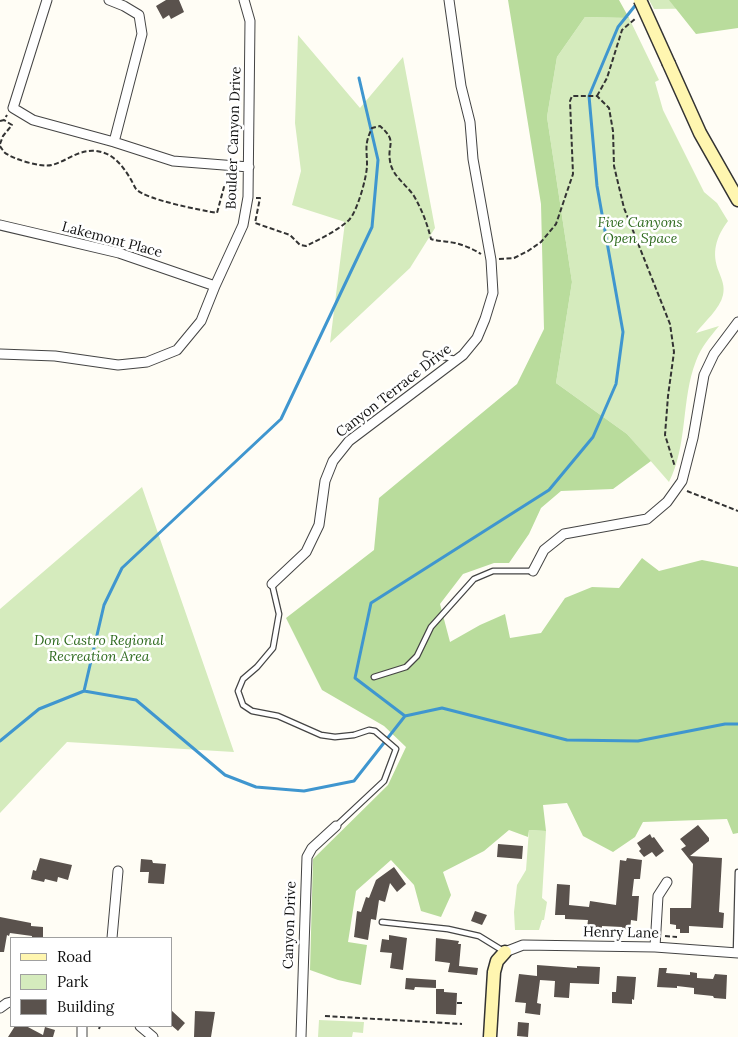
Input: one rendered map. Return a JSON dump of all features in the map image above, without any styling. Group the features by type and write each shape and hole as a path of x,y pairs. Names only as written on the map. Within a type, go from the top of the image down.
{"main road":[{"path":"640,0 700,133 738,200"},
{"path":"490,1037 494,972 497,961 504,952"}],"street":[{"path":"47,0 12,108 33,120 114,142 173,161 249,167"},
{"path":"109,0 139,15 142,34 114,142"},
{"name":"Boulder Canyon Drive","path":"0,354 55,356 118,365 147,362 176,350 201,320 243,225 248,197 250,21 244,0"},
{"name":"Canyon Terrace Drive","path":"272,584 306,552 319,525 325,480 333,461 349,441 463,354 476,338 485,320 493,293 490,260 473,159 470,122 461,86 449,0"},
{"name":"Lakemont Place","path":"0,226 118,253 215,286"},
{"path":"533,571 544,550 564,534 647,519 666,502 682,481 693,438 704,375 714,354 738,322"},
{"name":"Canyon Drive","path":"301,1037 307,857 312,848 336,826"},
{"path":"112,937 118,871"},
{"path":"655,947 658,896 667,882"},
{"name":"Henry Lane","path":"504,952 524,945 655,947 737,953"},
{"path":"141,1027 153,1037"}],"lane":[{"path":"426,354 456,359"},
{"path":"374,677 406,667 417,656 431,627 474,579 492,571 533,571"},
{"path":"272,584 279,614 273,648 257,668 243,679 238,691 243,705 252,711 278,716 321,735 335,737 354,735 369,730 375,731 396,748 384,781 336,826"},
{"path":"737,953 738,872"},
{"path":"382,922 448,929 479,936 504,952"}],"path":[{"path":"597,96 607,78 622,30 636,18"},
{"path":"4,120 12,125 3,136 0,145 5,153 13,157 50,166 81,152 95,151 118,160 136,189 143,193 181,206 217,212 224,187 230,187 241,192 241,196 260,198 255,223 290,235 300,245 306,246 350,219 361,194 367,167 365,144 372,128 380,126 388,133 391,145 390,161 397,177 412,194 424,215 431,239 439,242 454,243 472,249 490,260 514,258 528,251 541,242 556,224 573,174 570,101 572,96 597,96 610,108 614,166 624,208 670,324 674,352 665,435 673,462 688,493 738,511"},
{"path":"663,935 677,937"},
{"path":"457,1002 464,1003"},
{"path":"325,1016 462,1024"}],"green space":[{"path":"508,0 619,0 629,18 585,17 557,57 547,117 572,282 556,383 627,434 651,461 613,489 561,491 541,508 529,534 509,563 494,563 463,574 440,604 450,642 480,625 505,614 510,638 541,633 565,598 592,587 619,588 642,558 659,571 702,560 738,567 738,833 733,834 727,819 643,822 635,837 613,852 583,836 567,803 543,805 546,831 529,830 528,837 509,830 484,851 443,872 451,895 441,917 421,911 414,885 391,860 356,891 348,942 367,945 361,985 338,980 310,970 313,859 388,785 406,747 384,726 322,690 286,618 374,550 379,498 517,384 544,329 541,204"},
{"path":"649,0 738,0 738,8 654,9"},
{"path":"669,0 738,0 738,28 696,34"},
{"name":"Five Canyons Open Space","path":"585,17 629,18 659,80 655,82 663,110 704,192 717,203 728,221 720,233 715,252 724,292 715,310 696,333 719,326 700,351 691,376 679,453 669,482 627,434 556,383 572,282 547,117 557,57"},
{"path":"298,35 360,108 403,57 435,228 410,268 330,343 345,222 292,205 301,171 295,123"},
{"name":"Don Castro Regional Recreation Area","path":"142,487 234,752 67,742 0,813 0,609"},
{"path":"529,830 546,831 542,898 547,902 544,920 542,920 539,930 515,930 514,912 517,885 526,870"},
{"path":"319,1020 364,1022 363,1033 353,1032 352,1037 318,1037"}],"building":[{"path":"166,0 179,0 184,12 171,19 169,15 163,19 156,6"},
{"path":"698,825 709,838 709,841 690,856 722,858 719,912 724,913 723,928 689,926 689,933 680,933 680,929 676,929 676,925 670,924 670,908 691,908 693,864 681,849 686,846 680,839"},
{"path":"650,834 664,851 656,857 652,852 644,857 639,851 641,849 637,843"},
{"path":"498,844 523,846 522,859 497,857"},
{"path":"40,858 72,865 68,880 58,877 57,882 45,879 44,882 31,879 33,870 36,871"},
{"path":"627,858 642,860 640,879 634,879 632,896 639,896 637,921 631,920 630,930 622,929 622,927 602,926 602,930 587,928 588,920 565,919 565,915 555,915 557,884 570,885 569,905 589,907 590,901 616,905 620,860 626,861"},
{"path":"141,859 152,860 153,863 166,864 164,884 148,883 149,872 140,872"},
{"path":"394,867 406,884 397,892 390,883 385,902 379,900 376,920 371,919 368,940 354,937 357,911 361,912 366,897 369,898 376,880"},
{"path":"475,911 487,915 482,925 471,921"},
{"path":"0,917 31,923 31,926 43,927 43,937 10,933 9,936 7,935 4,952 0,952"},
{"path":"389,935 407,938 403,970 390,968 392,953 380,952 382,939 389,940"},
{"path":"436,938 459,941 458,944 461,944 459,966 478,968 477,975 448,972 450,963 435,961"},
{"path":"537,965 577,968 577,966 600,967 599,984 570,983 569,998 554,997 555,981 540,980 537,1003 541,1004 540,1015 525,1013 526,1003 515,1002 519,974 537,976"},
{"path":"659,968 667,968 666,973 690,975 690,972 697,973 697,978 713,979 715,974 727,975 726,999 694,994 694,988 677,986 677,988 657,987"},
{"path":"617,976 636,977 632,1004 612,1003 612,992 616,992"},
{"path":"406,978 436,980 436,988 415,987 414,990 405,989"},
{"path":"436,989 457,993 456,1015 436,1014"},
{"path":"172,1011 185,1023 178,1031 172,1026"},
{"path":"195,1011 215,1012 211,1037 194,1037"},
{"path":"518,1022 529,1023 528,1037 517,1036"},
{"path":"14,1027 28,1027 43,1035 45,1027 55,1030 53,1037 8,1037"}],"waterway":[{"path":"405,716 355,678 371,603 549,490 593,437 616,384 623,332 597,186 589,96 618,27 638,2"},
{"path":"84,691 104,605 122,568 281,419 372,227 378,160 359,78"},
{"path":"0,741 39,709 84,691 136,700 225,775 256,787 304,791 354,781 405,716 442,708 567,740 638,741 725,724 738,724"}]}
